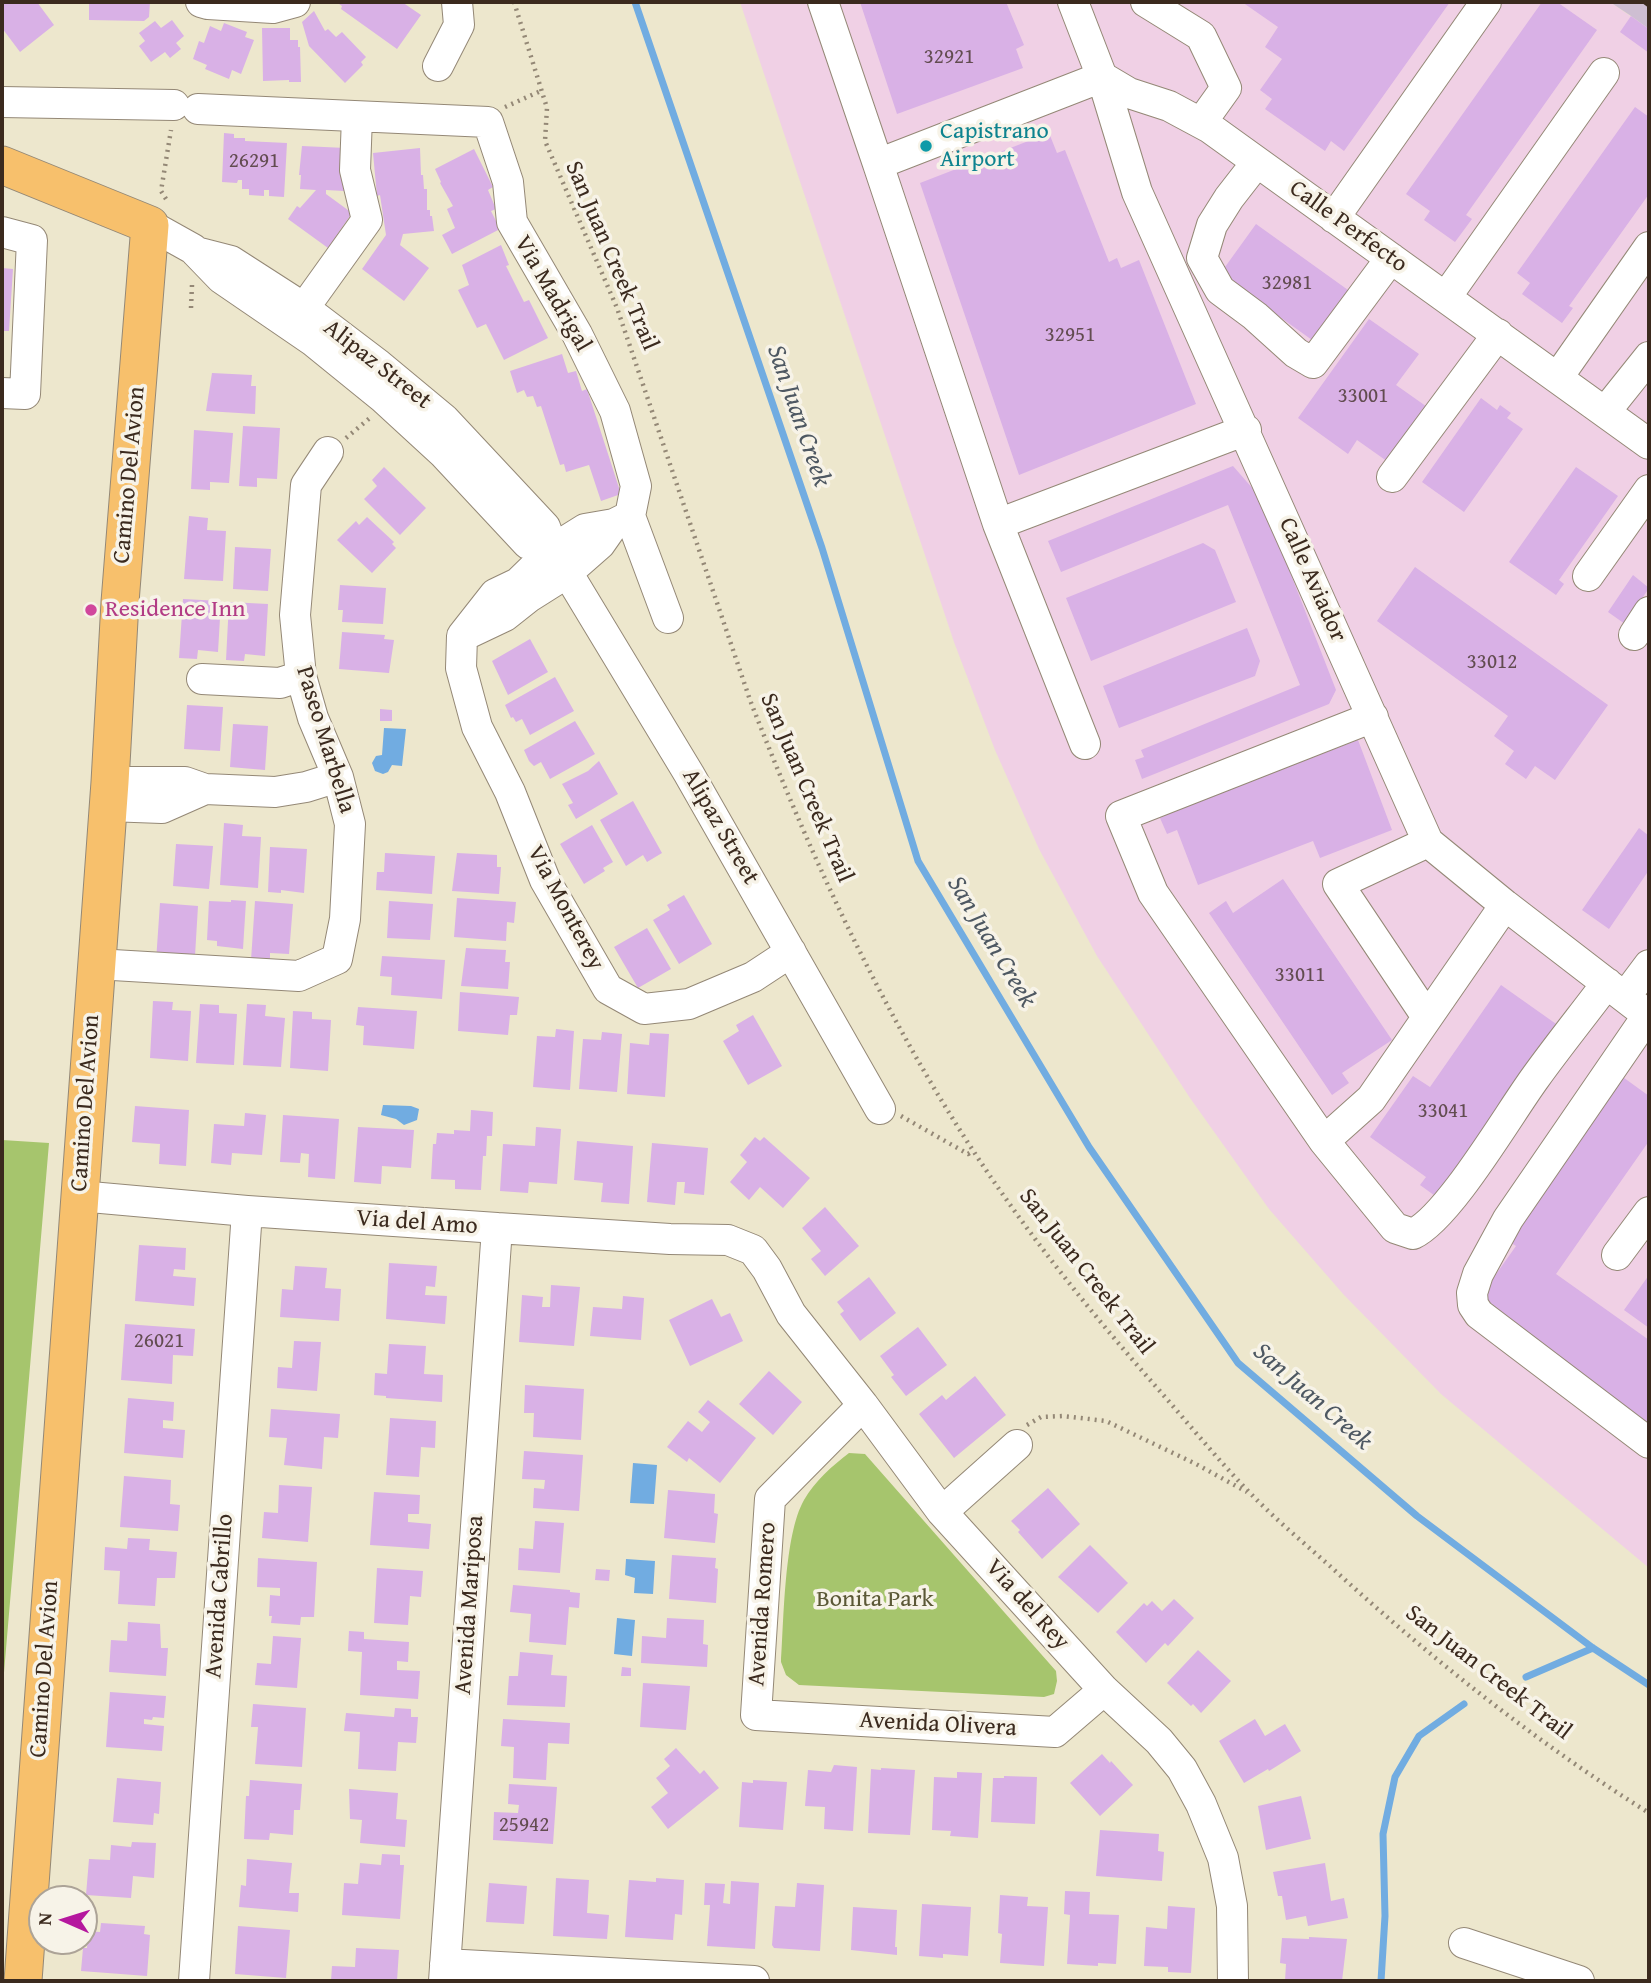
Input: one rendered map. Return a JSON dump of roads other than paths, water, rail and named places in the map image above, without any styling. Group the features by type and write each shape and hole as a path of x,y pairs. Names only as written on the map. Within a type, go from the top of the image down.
{"main road":[{"name":"Alipaz Street","path":"2,165 156,208"},
{"name":"Camino Del Avion","path":"16,1958 79,1196 109,794 120,602 156,208"}],"street":[{"path":"201,2 273,8 295,2"},
{"path":"438,66 459,25 457,2"},
{"path":"823,2 998,524 1086,744"},
{"path":"878,164 1102,77 1073,2"},
{"path":"1146,2 1201,36 1226,88 1201,123"},
{"path":"1334,218 1486,2"},
{"path":"1446,297 1604,73"},
{"name":"Calle Perfecto","path":"1102,77 1129,93 1169,106 1201,123 1649,444"},
{"name":"Calle Aviador","path":"1102,77 1138,192 1428,842"},
{"name":"Via Madrigal","path":"2,102 186,107 488,122 508,183 512,222 577,334 615,411 636,486 622,520 668,618"},
{"path":"304,308 367,220 355,170 357,117"},
{"path":"1257,162 1212,225 1202,258 1220,290 1255,316 1296,353 1314,363 1391,258"},
{"name":"Alipaz Street","path":"156,208 221,278 313,341 382,397 444,453 528,544 560,561"},
{"path":"2,232 32,240 25,394 2,393"},
{"path":"1558,377 1649,247"},
{"name":"Alipaz Street","path":"196,252 231,261 304,308 379,365 444,419 545,527 560,561 637,686 880,1109"},
{"path":"1392,477 1498,334"},
{"path":"1605,412 1649,357"},
{"path":"998,524 1246,430"},
{"name":"Paseo Marbella","path":"96,964 299,976 337,959 345,919 350,824 338,777 313,718 301,676 295,615 306,485 328,452"},
{"path":"1588,576 1649,490"},
{"name":"Via Monterey","path":"622,520 585,530 560,561 495,594 462,636 461,668 477,727 510,792 545,880 608,989 644,1009 689,1004 752,977 791,952"},
{"path":"202,679 280,684 301,676"},
{"path":"1373,717 1121,816 1153,893 1324,1141 1395,1228 1413,1234 1424,1229 1463,1182 1535,1077 1632,1003"},
{"path":"109,794 185,782 205,789 275,792 306,787 338,777"},
{"path":"1427,1017 1338,884 1428,842 1632,1003"},
{"path":"1324,1141 1371,1099 1505,905"},
{"path":"1649,965 1632,1003 1478,1273 1472,1293 1473,1305 1479,1314 1649,1443"},
{"name":"Via del Amo","path":"79,1196 247,1211 497,1228 728,1240 753,1251"},
{"name":"Avenida Cabrillo","path":"194,1981 247,1211"},
{"path":"1617,1255 1649,1212"},
{"name":"Avenida Mariposa","path":"444,1973 497,1228"},
{"name":"Via del Rey","path":"753,1251 767,1269 791,1314 942,1512 1104,1689 1159,1741 1182,1769 1201,1804 1223,1858 1230,1894 1233,1981"},
{"name":"Avenida Romero","path":"755,1715 770,1499 863,1405"},
{"path":"942,1512 1017,1445"},
{"name":"Avenida Olivera","path":"755,1715 1055,1732 1104,1689"},
{"path":"1464,1942 1579,1981"},
{"path":"444,1973 754,1981"}],"water":[{"path":"384,728 406,729 402,766 392,765 388,772 383,774 375,771 372,763 376,756 382,755"},
{"path":"383,1105 419,1109 417,1120 404,1125 396,1119 381,1115"},
{"path":"633,1463 657,1465 654,1504 630,1503"},
{"path":"626,1559 655,1561 653,1594 634,1593 635,1578 625,1575"},
{"path":"617,1618 635,1620 632,1656 614,1654"}],"waterway":[{"name":"San Juan Creek","path":"635,2 822,548 918,861 1089,1147 1238,1363 1417,1516 1593,1648 1649,1685"},
{"path":"1526,1677 1593,1648"},
{"path":"1381,1981 1385,1916 1383,1834 1395,1777 1419,1736 1464,1704"}],"railway":[{"path":"1645,2 1649,5"}],"place":[{"name":"Capistrano Airport","path":"926,146"},
{"name":"Residence Inn","path":"91,610"}],"park label":[{"name":"Bonita Park","path":"875,1600"}]}
